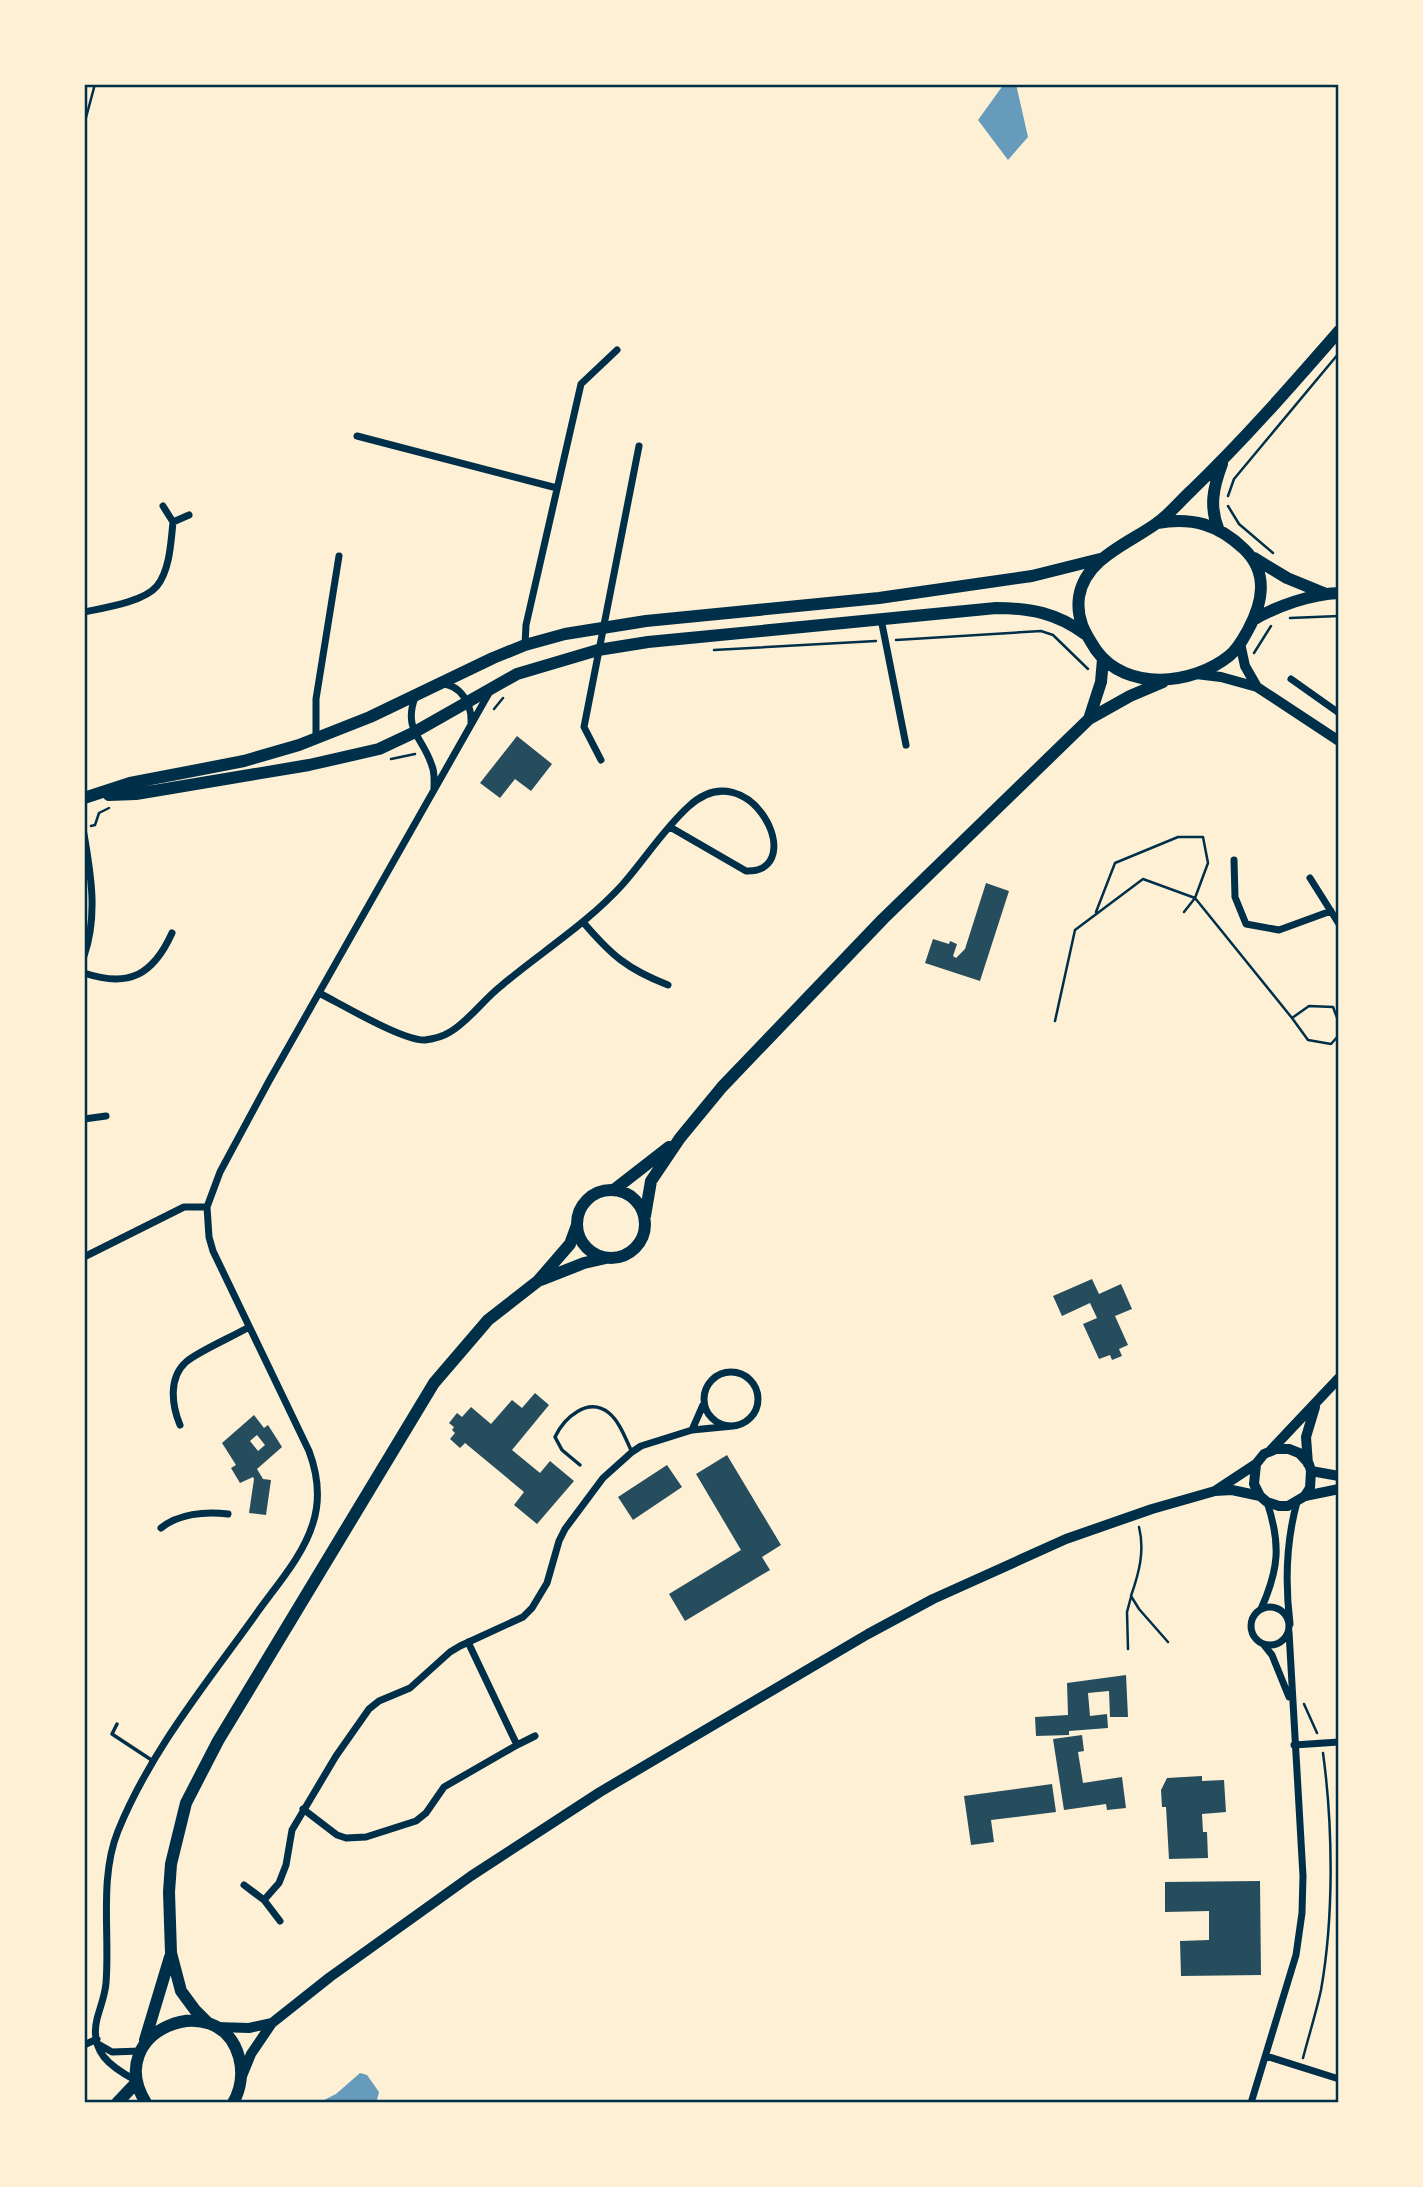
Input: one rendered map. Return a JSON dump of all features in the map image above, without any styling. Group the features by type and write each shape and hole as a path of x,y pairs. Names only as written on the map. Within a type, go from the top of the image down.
{"highway":[{"path":"1085,634 1078,608 1080,593 1091,570 1129,540 1157,523 1223,461 1337,338"},
{"path":"1219,531 1213,514 1212,498 1223,461"},
{"path":"89,797 136,794 309,765 379,749 413,733 517,674 598,650 648,642 1013,608 1039,610 1069,622 1085,634 1103,659 1121,672 1149,680 1196,674 1219,664 1232,654 1240,643 1262,598 1260,570 1242,546 1219,531 1192,520 1157,523"},
{"path":"89,797 130,783 244,761 316,738 415,697 525,645 646,621 879,598 1032,576 1104,558"},
{"path":"1253,558 1287,578 1333,594"},
{"path":"1253,620 1270,611 1333,594"},
{"path":"1089,719 1101,682 1103,659"},
{"path":"538,1282 584,1263 628,1254 638,1246 646,1228 650,1181 680,1138 722,1087 883,919 1089,719 1130,696 1173,678"},
{"path":"606,1258 588,1250 580,1239 578,1213 590,1196 615,1189 680,1138"},
{"path":"615,1189 632,1196 645,1216"},
{"path":"233,2103 241,2078 242,2067 238,2052 225,2033 195,2010 181,1991 171,1953 171,1864 186,1803 218,1741 434,1384 488,1320 538,1282 564,1252 577,1225"},
{"path":"146,2103 136,2081 135,2067 171,1953"},
{"path":"142,2048 163,2027 172,2023 192,2020 212,2025"},
{"path":"117,2103 136,2081"}],"main road":[{"path":"1215,1491 1256,1464 1339,1378"},
{"path":"241,2078 251,2054 272,2023 330,1977 471,1876 541,1829 868,1634 933,1599 1066,1539 1135,1515 1215,1491 1232,1490 1279,1506 1301,1499 1310,1488 1306,1437 1315,1405"},
{"path":"1271,1450 1289,1449 1299,1453 1310,1468"},
{"path":"1256,1464 1254,1484 1264,1499"},
{"path":"212,2025 248,2028 272,2023"}],"street":[{"path":"525,645 526,625 581,384 617,350"},
{"path":"357,436 557,488"},
{"path":"601,760 584,727 639,446"},
{"path":"84,612 137,598 156,587 166,564 173,522 163,506"},
{"path":"173,522 189,515"},
{"path":"316,738 316,699 339,556"},
{"path":"881,619 906,744"},
{"path":"1240,643 1245,666 1257,687"},
{"path":"1196,674 1221,677 1257,687 1339,741"},
{"path":"1291,679 1339,713"},
{"path":"440,684 454,687 462,693 471,713 470,726"},
{"path":"136,2081 107,2063 97,2041 96,2022 106,1986 110,1860 117,1835 133,1796 153,1761 194,1698 298,1554 313,1525 318,1487 309,1451 213,1251 207,1208 220,1172 492,689"},
{"path":"415,697 410,712 413,733 434,770 434,790"},
{"path":"319,993 401,1034 421,1040 436,1038 450,1032 498,988 583,922 621,886 670,827 702,796 736,793 756,807 773,832 774,849 771,858 760,869 746,871 670,827"},
{"path":"84,834 93,906 90,935 84,956"},
{"path":"1234,860 1235,897 1246,923 1279,930 1331,911"},
{"path":"1310,878 1339,924"},
{"path":"583,922 610,953 639,974 668,985"},
{"path":"84,972 110,979 128,978 142,972 159,959 172,933"},
{"path":"84,1119 106,1116"},
{"path":"84,1256 184,1207 207,1208"},
{"path":"180,1425 174,1412 173,1393 177,1376 185,1363 249,1327"},
{"path":"264,1899 279,1882 286,1865 292,1830 303,1809 369,1709 379,1701 410,1688 450,1652 509,1625 532,1608 547,1583 565,1529 603,1478 641,1446 692,1430 744,1423 755,1411 757,1392 750,1379 732,1371 720,1374 707,1385 704,1404 692,1430"},
{"path":"704,1404 706,1411 717,1422 733,1426"},
{"path":"1310,1468 1339,1476"},
{"path":"1251,2103 1290,1980 1302,1913 1303,1876 1287,1594 1291,1523 1301,1499 1339,1489"},
{"path":"1264,1499 1274,1524 1277,1553 1272,1584 1261,1609 1252,1618 1251,1626 1256,1640 1272,1655 1292,1704"},
{"path":"161,1528 173,1518 228,1514"},
{"path":"1261,1609 1276,1607 1288,1616 1286,1638 1276,1645 1264,1645"},
{"path":"468,1643 517,1745"},
{"path":"303,1809 337,1835 346,1838 366,1837 416,1821 426,1813 444,1787 535,1736"},
{"path":"1294,1745 1339,1742"},
{"path":"244,1885 264,1899 280,1921"},
{"path":"84,2045 97,2041"},
{"path":"97,2041 102,2048 112,2052 142,2048"},
{"path":"1266,2056 1339,2079"}],"lane":[{"path":"580,1465 562,1450 555,1437 573,1413 581,1409 591,1407 611,1414 632,1452"},
{"path":"117,1724 112,1734 153,1761"}],"path":[{"path":"84,125 95,84"},
{"path":"1277,556 1239,524 1232,516 1226,500 1234,479 1339,353"},
{"path":"1283,620 1339,616"},
{"path":"1254,652 1275,623"},
{"path":"1096,914 1115,863 1178,837 1203,837 1208,863 1195,898 1184,912"},
{"path":"1055,1021 1075,930 1143,879 1195,898 1308,1040 1331,1044 1339,1035"},
{"path":"1293,1018 1308,1006 1334,1007 1339,1023"},
{"path":"1128,1649 1127,1612 1140,1569 1142,1541 1135,1515"},
{"path":"1132,1596 1139,1609 1168,1642"},
{"path":"1301,1698 1322,1744 1330,1839 1329,1908 1321,1989 1301,2068"}],"water":[{"path":"1004,84 1016,84 1028,137 1008,160 978,120"},
{"path":"360,2073 367,2075 379,2092 373,2103 318,2103 336,2094"}],"building":[{"path":"517,736 552,764 531,791 515,779 500,798 480,783"},
{"path":"986,883 1009,891 980,981 925,963 933,939 957,944 953,956 956,958 965,949"},
{"path":"1092,1279 1099,1294 1121,1284 1132,1309 1115,1316 1128,1345 1119,1349 1122,1356 1112,1360 1110,1355 1099,1359 1083,1324 1097,1318 1090,1303 1062,1316 1053,1296"},
{"path":"535,1393 549,1405 512,1450 540,1473 550,1461 574,1481 537,1524 514,1505 524,1492 465,1443 460,1448 450,1439 455,1433 452,1430 454,1427 449,1423 457,1413 462,1417 471,1407 491,1424 512,1400 522,1408"},
{"path":"254,1415 264,1428 268,1425 282,1447 257,1469 263,1479 271,1480 266,1515 249,1513 254,1479 253,1477 240,1483 231,1468 236,1465 222,1443","holes":["257,1435 265,1445 258,1451 250,1441"]},
{"path":"727,1455 781,1545 762,1557 770,1570 685,1621 669,1594 741,1550 696,1474"},
{"path":"667,1465 682,1487 633,1520 618,1497"},
{"path":"1126,1675 1128,1717 1110,1717 1109,1691 1088,1693 1090,1716 1107,1714 1108,1728 1069,1731 1069,1735 1036,1736 1035,1717 1068,1715 1067,1683"},
{"path":"1082,1735 1084,1751 1078,1752 1083,1783 1122,1777 1126,1808 1107,1810 1106,1804 1064,1810 1053,1739"},
{"path":"1202,1776 1202,1781 1224,1780 1226,1812 1202,1814 1203,1832 1207,1832 1208,1858 1169,1859 1166,1807 1162,1807 1161,1790 1167,1778"},
{"path":"1052,1784 1056,1812 991,1820 994,1842 971,1845 964,1796"},
{"path":"1260,1881 1261,1975 1181,1976 1180,1941 1209,1940 1209,1911 1165,1912 1165,1882"}]}
